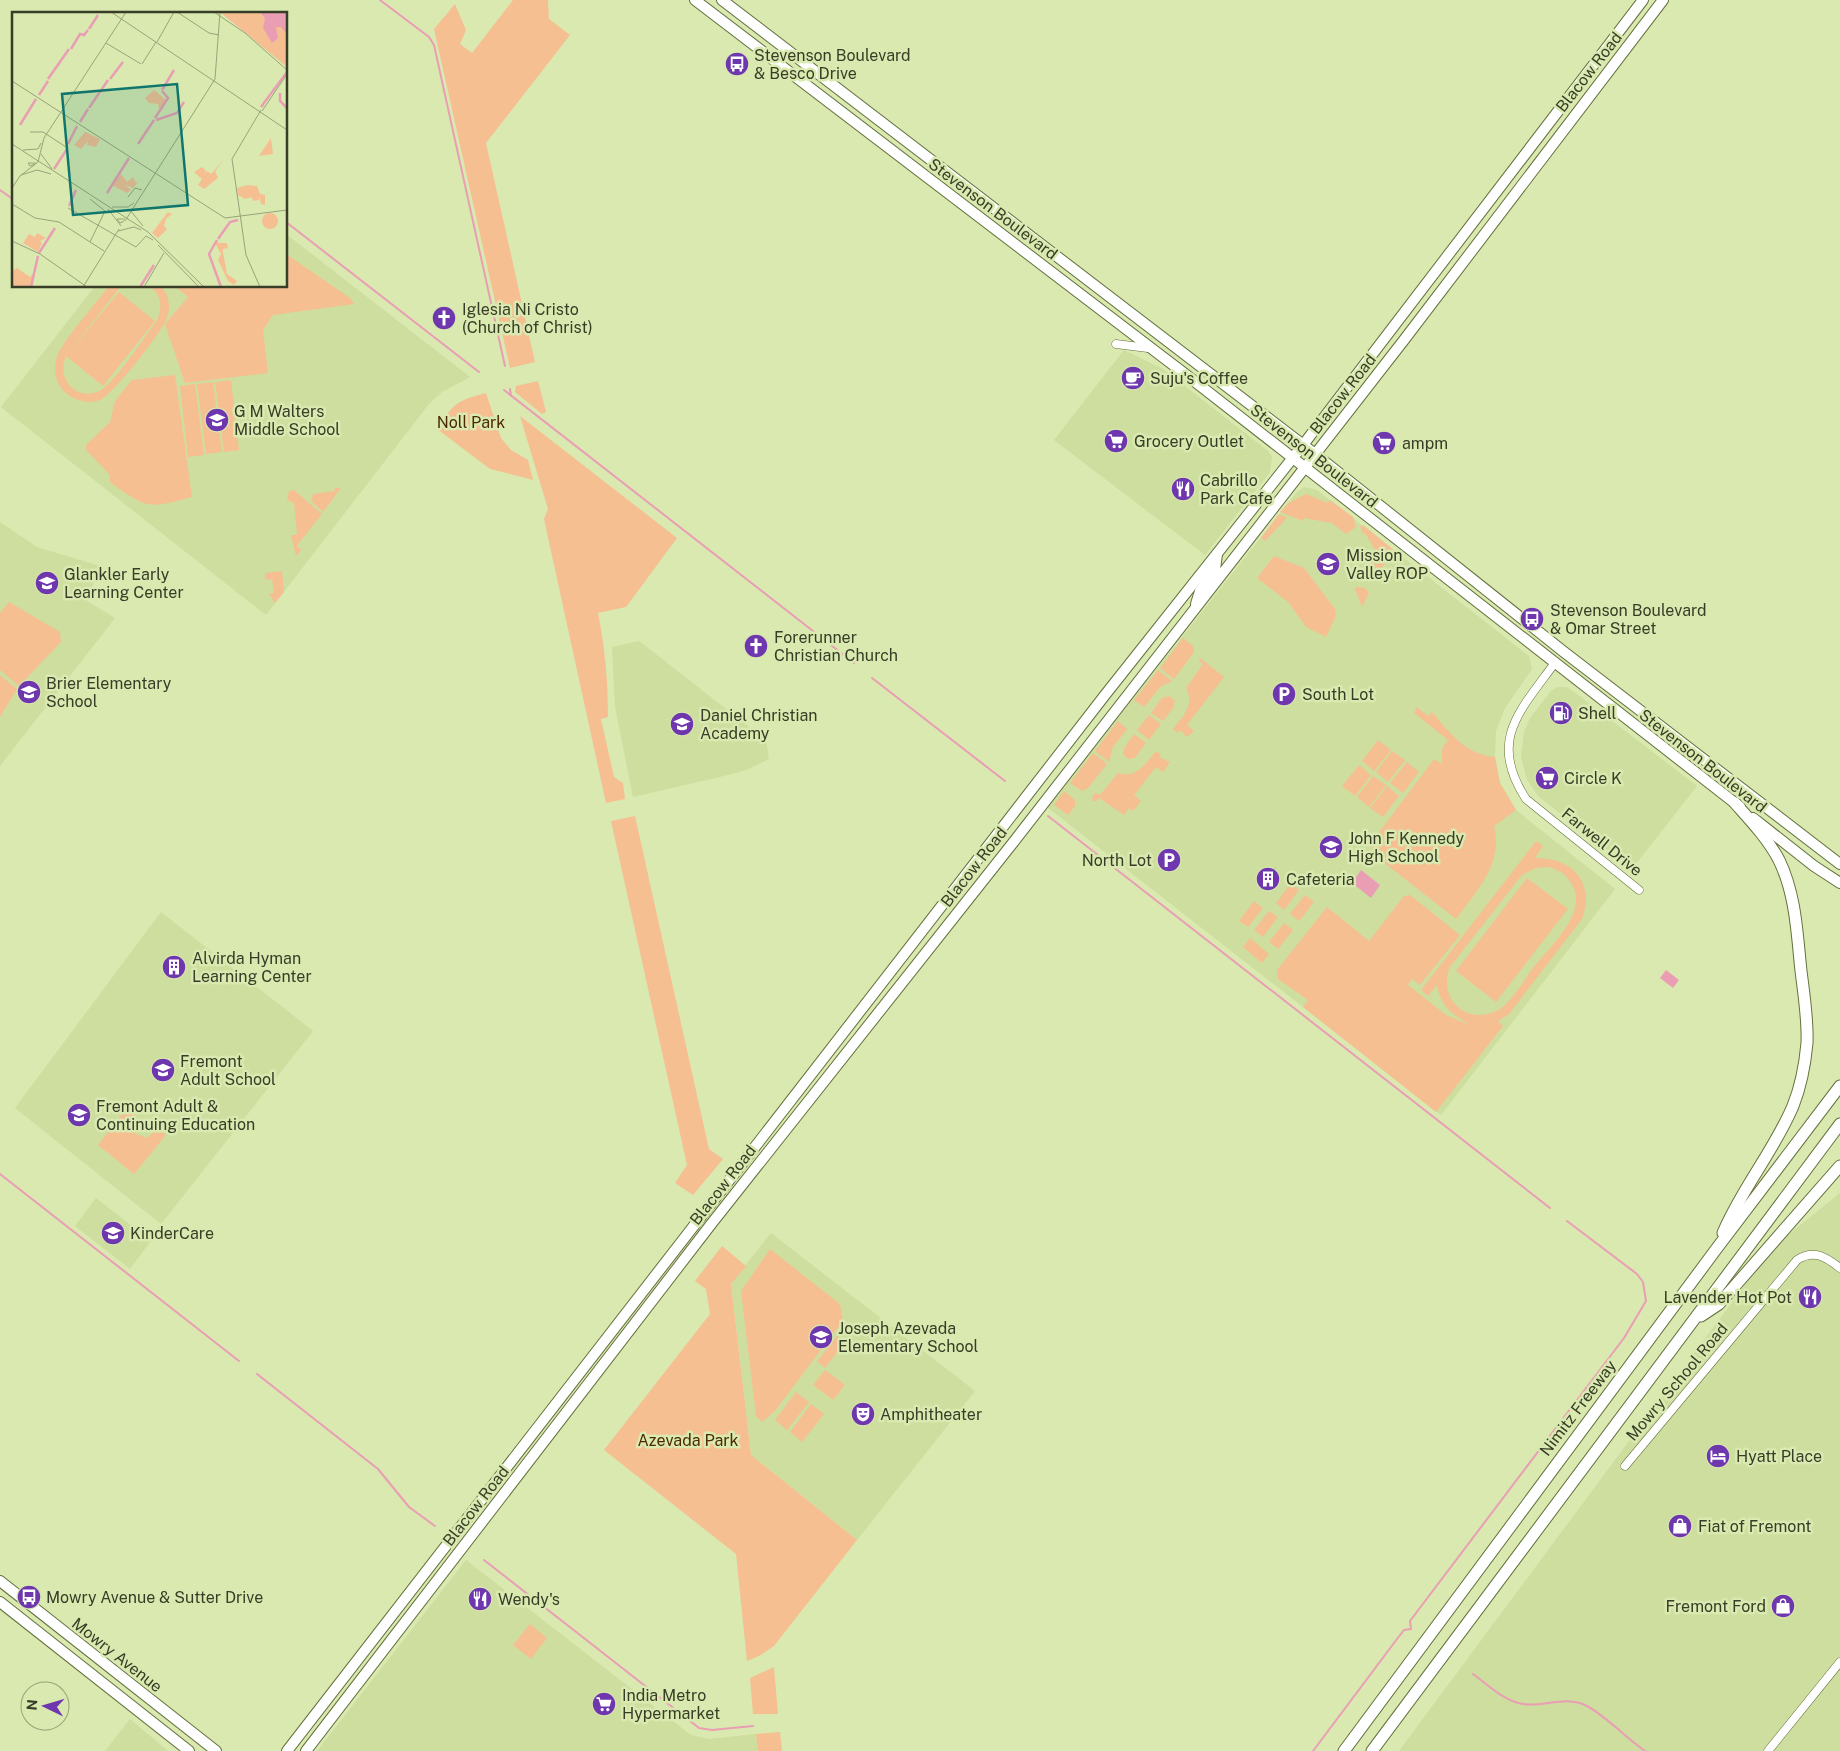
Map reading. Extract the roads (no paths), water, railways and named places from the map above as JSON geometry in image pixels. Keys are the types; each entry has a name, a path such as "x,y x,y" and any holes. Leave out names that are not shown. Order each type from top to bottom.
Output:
{"highway":[{"path":"1717,1248 1732,1213 1769,1153 1793,1106 1800,1084 1807,1042 1796,922 1789,885 1779,860 1764,836 1735,804"},
{"name":"Nimitz Freeway","path":"1344,1751 1717,1248 1840,1086"},
{"path":"1372,1751 1840,1124"},
{"path":"1693,1321 1719,1304 1840,1166"}],"main road":[{"name":"Stevenson Boulevard","path":"696,0 1489,610 1554,664 1808,862 1840,883"},
{"name":"Stevenson Boulevard","path":"722,0 1315,454 1564,652 1840,864"},
{"name":"Blacow Road","path":"287,1751 1087,718 1303,445 1643,0"},
{"name":"Blacow Road","path":"306,1751 712,1223 1305,468 1663,0"},
{"path":"1195,609 1200,591 1215,570 1217,553"},
{"name":"Mowry Avenue","path":"0,1581 216,1751"},
{"name":"Mowry Avenue","path":"0,1602 189,1751"}],"street":[{"path":"1116,344 1148,348"},
{"name":"Farwell Drive","path":"1554,664 1520,710 1510,735 1508,760 1514,780 1526,799 1639,890"},
{"name":"Mowry School Road","path":"1625,1466 1797,1260 1808,1254 1819,1254 1840,1268"},
{"path":"1768,1751 1840,1662"}],"waterway":[{"path":"380,0 429,37 434,45 505,366"},
{"path":"0,190 12,199"},
{"path":"288,224 479,372"},
{"path":"510,389 511,396"},
{"path":"504,390 854,663"},
{"path":"872,678 1005,781"},
{"path":"1048,816 1550,1208"},
{"path":"0,1174 239,1361"},
{"path":"1313,1751 1404,1630 1411,1629 1410,1621 1624,1338 1646,1301 1643,1282 1637,1274 1567,1221"},
{"path":"257,1374 378,1469 409,1507 435,1526"},
{"path":"484,1560 699,1728 712,1730 753,1726"},
{"path":"1473,1674 1516,1703 1531,1704 1571,1701 1587,1706 1645,1751"}],"place":[{"name":"Stevenson Boulevard & Besco Drive","path":"737,64"},
{"name":"Iglesia Ni Cristo (Church of Christ)","path":"444,318"},
{"name":"Suju's Coffee","path":"1133,378"},
{"name":"G M Walters Middle School","path":"217,420"},
{"name":"Grocery Outlet","path":"1116,441"},
{"name":"ampm","path":"1384,443"},
{"name":"Cabrillo Park Cafe","path":"1183,489"},
{"name":"Mission Valley ROP","path":"1328,564"},
{"name":"Glankler Early Learning Center","path":"47,583"},
{"name":"Stevenson Boulevard & Omar Street","path":"1532,619"},
{"name":"Forerunner Christian Church","path":"756,646"},
{"name":"Brier Elementary School","path":"29,692"},
{"name":"South Lot","path":"1284,694"},
{"name":"Shell","path":"1561,713"},
{"name":"Daniel Christian Academy","path":"682,724"},
{"name":"Circle K","path":"1547,778"},
{"name":"John F Kennedy High School","path":"1331,847"},
{"name":"North Lot","path":"1169,860"},
{"name":"Cafeteria","path":"1268,879"},
{"name":"Alvirda Hyman Learning Center","path":"174,967"},
{"name":"Fremont Adult School","path":"163,1070"},
{"name":"Fremont Adult & Continuing Education","path":"79,1115"},
{"name":"KinderCare","path":"113,1233"},
{"name":"Lavender Hot Pot","path":"1810,1297"},
{"name":"Joseph Azevada Elementary School","path":"821,1337"},
{"name":"Amphitheater","path":"863,1414"},
{"name":"Hyatt Place","path":"1718,1456"},
{"name":"Fiat of Fremont","path":"1680,1526"},
{"name":"Mowry Avenue & Sutter Drive","path":"29,1597"},
{"name":"Wendy's","path":"480,1599"},
{"name":"Fremont Ford","path":"1783,1606"},
{"name":"India Metro Hypermarket","path":"604,1704"}],"park label":[{"name":"Noll Park","path":"471,422"},
{"name":"Azevada Park","path":"688,1440"}]}
